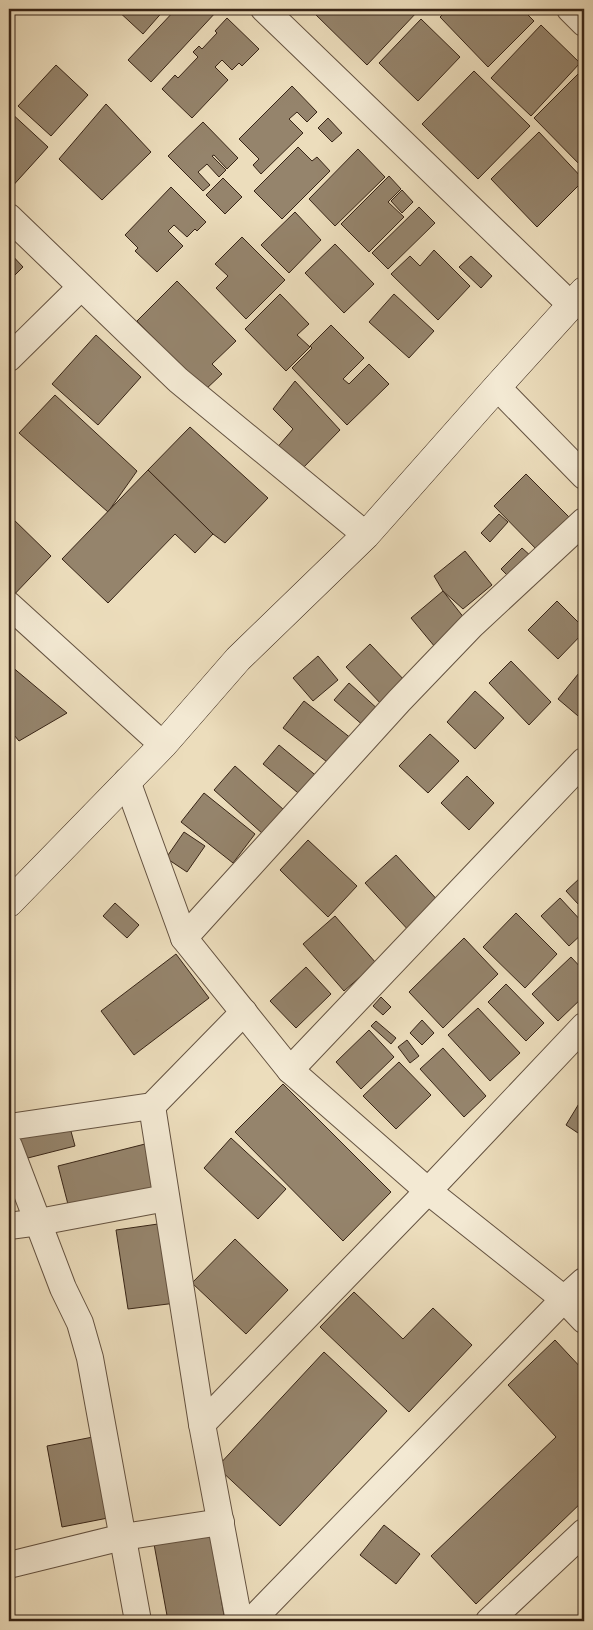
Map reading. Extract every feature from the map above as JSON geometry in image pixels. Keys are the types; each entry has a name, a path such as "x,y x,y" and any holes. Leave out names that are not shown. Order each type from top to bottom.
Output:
{"street":[{"path":"9,903 163,745 238,659 366,535 496,387 578,298 264,9"},
{"path":"570,9 584,23"},
{"path":"9,217 178,380 366,535"},
{"path":"9,358 81,287"},
{"path":"496,387 584,476"},
{"path":"184,938 398,701 471,626 584,521"},
{"path":"9,605 163,745"},
{"path":"290,1070 584,761"},
{"path":"128,781 184,938 290,1070 428,1192 564,1298 584,1320"},
{"path":"9,1127 152,1106 244,1012"},
{"path":"202,1424 428,1192 584,1026"},
{"path":"152,1106 202,1424 239,1621"},
{"path":"9,1146 64,1288 80,1323 90,1358 138,1621"},
{"path":"9,1226 166,1198"},
{"path":"251,1621 564,1298 584,1281"},
{"path":"9,1565 123,1537 221,1522"},
{"path":"489,1621 584,1532"}],"building":[{"path":"116,9 165,9 143,34"},
{"path":"176,9 214,9 217,11 151,82 128,60"},
{"path":"318,9 416,9 418,11 367,65 314,13"},
{"path":"448,9 522,9 534,21 488,67 440,17"},
{"path":"227,18 259,49 242,66 239,63 232,70 222,60 215,67 228,80 192,118 162,89 175,75 178,78 198,57 193,52 199,46 202,49 217,33 215,31"},
{"path":"421,19 460,57 418,101 379,63"},
{"path":"541,25 580,63 531,116 491,78"},
{"path":"56,65 88,95 51,136 18,106"},
{"path":"584,68 584,169 534,118"},
{"path":"474,71 530,126 478,179 422,124"},
{"path":"292,86 317,112 307,122 297,112 289,119 303,133 261,174 253,165 259,159 239,139"},
{"path":"106,104 151,152 102,200 59,159"},
{"path":"9,111 48,147 9,190"},
{"path":"328,118 342,133 332,142 318,128"},
{"path":"203,122 238,158 227,169 214,155 212,156 226,170 219,177 207,164 198,172 210,185 203,191 168,156"},
{"path":"539,132 584,180 537,227 491,179"},
{"path":"298,147 312,161 317,157 330,171 282,219 254,191"},
{"path":"358,149 385,177 335,226 309,199"},
{"path":"389,176 401,189 388,202 404,217 369,252 341,224"},
{"path":"223,178 242,197 225,214 206,195"},
{"path":"171,187 206,222 187,237 174,225 168,231 183,246 157,272 135,251 138,248 125,235"},
{"path":"402,190 413,202 402,213 391,201"},
{"path":"419,207 435,223 388,269 372,253"},
{"path":"295,212 321,240 289,273 261,245"},
{"path":"242,237 285,280 246,319 216,288 228,276 215,264"},
{"path":"335,244 374,284 344,313 305,273"},
{"path":"434,250 470,286 438,320 391,274 410,256 420,266"},
{"path":"9,252 23,267 9,281"},
{"path":"471,256 492,276 481,288 459,267"},
{"path":"177,281 236,341 212,364 222,374 205,390 137,321"},
{"path":"280,294 309,324 297,335 310,347 286,371 245,329"},
{"path":"394,294 434,331 409,358 369,322"},
{"path":"331,325 364,358 343,379 349,384 369,364 389,384 347,425 292,368"},
{"path":"96,335 141,377 98,425 52,384"},
{"path":"295,381 340,430 301,470 275,450 293,429 273,409"},
{"path":"55,395 137,471 108,512 19,433"},
{"path":"190,427 268,498 225,543 213,534 148,470"},
{"path":"148,470 213,534 195,553 175,534 108,603 62,559"},
{"path":"526,474 573,521 541,554 494,506"},
{"path":"499,514 508,522 490,542 481,533"},
{"path":"11,517 51,556 9,600 9,519"},
{"path":"522,548 532,557 511,579 501,569"},
{"path":"465,551 492,585 463,609 443,591 434,576"},
{"path":"443,591 468,623 440,653 411,618"},
{"path":"557,601 584,628 584,632 558,659 528,630"},
{"path":"370,644 407,683 383,706 346,667"},
{"path":"318,656 338,680 313,701 293,678"},
{"path":"511,661 551,702 529,725 489,683"},
{"path":"11,666 67,713 19,741 9,729 9,670"},
{"path":"579,673 584,678 584,721 558,699"},
{"path":"349,683 380,711 365,727 334,700"},
{"path":"475,691 504,718 475,749 447,722"},
{"path":"304,701 352,739 331,765 283,728"},
{"path":"430,734 459,761 428,793 399,766"},
{"path":"279,745 319,778 303,797 263,764"},
{"path":"235,766 284,810 263,834 214,790"},
{"path":"467,776 494,803 469,830 441,803"},
{"path":"204,793 255,834 233,863 181,822"},
{"path":"184,832 205,846 187,872 166,858"},
{"path":"308,840 357,886 328,917 280,870"},
{"path":"396,855 442,905 411,933 365,883"},
{"path":"580,878 584,882 584,898 578,904 566,891"},
{"path":"560,898 584,924 584,932 569,946 541,916"},
{"path":"115,903 139,925 127,938 103,916"},
{"path":"516,913 557,954 525,988 483,947"},
{"path":"335,916 376,963 344,991 303,944"},
{"path":"464,938 498,974 443,1028 409,992"},
{"path":"176,954 209,998 134,1055 101,1011"},
{"path":"571,957 584,971 584,996 558,1021 532,994"},
{"path":"306,967 331,994 296,1028 270,1001"},
{"path":"506,984 544,1023 526,1041 488,1002"},
{"path":"381,997 391,1007 383,1015 373,1006"},
{"path":"478,1008 520,1053 490,1081 448,1035"},
{"path":"422,1020 434,1033 422,1045 410,1033"},
{"path":"376,1021 396,1038 391,1044 371,1026"},
{"path":"369,1030 394,1057 361,1089 336,1062"},
{"path":"407,1040 419,1056 410,1063 398,1047"},
{"path":"443,1048 486,1096 464,1117 420,1069"},
{"path":"399,1062 431,1095 396,1129 363,1096"},
{"path":"283,1084 391,1192 343,1241 235,1132"},
{"path":"584,1098 584,1137 566,1125"},
{"path":"69,1124 75,1146 20,1160 15,1137"},
{"path":"231,1138 286,1189 258,1219 204,1168"},
{"path":"149,1143 161,1190 70,1212 58,1166"},
{"path":"165,1223 176,1303 128,1309 116,1230"},
{"path":"235,1239 288,1290 246,1334 192,1283"},
{"path":"354,1292 403,1339 433,1308 472,1345 409,1412 320,1327"},
{"path":"555,1340 584,1371 584,1500 476,1604 431,1556 556,1437 508,1385"},
{"path":"324,1352 387,1411 280,1526 217,1467"},
{"path":"98,1436 113,1517 62,1527 47,1446"},
{"path":"384,1525 420,1554 396,1584 360,1555"},
{"path":"210,1534 225,1621 168,1621 154,1544"}]}
